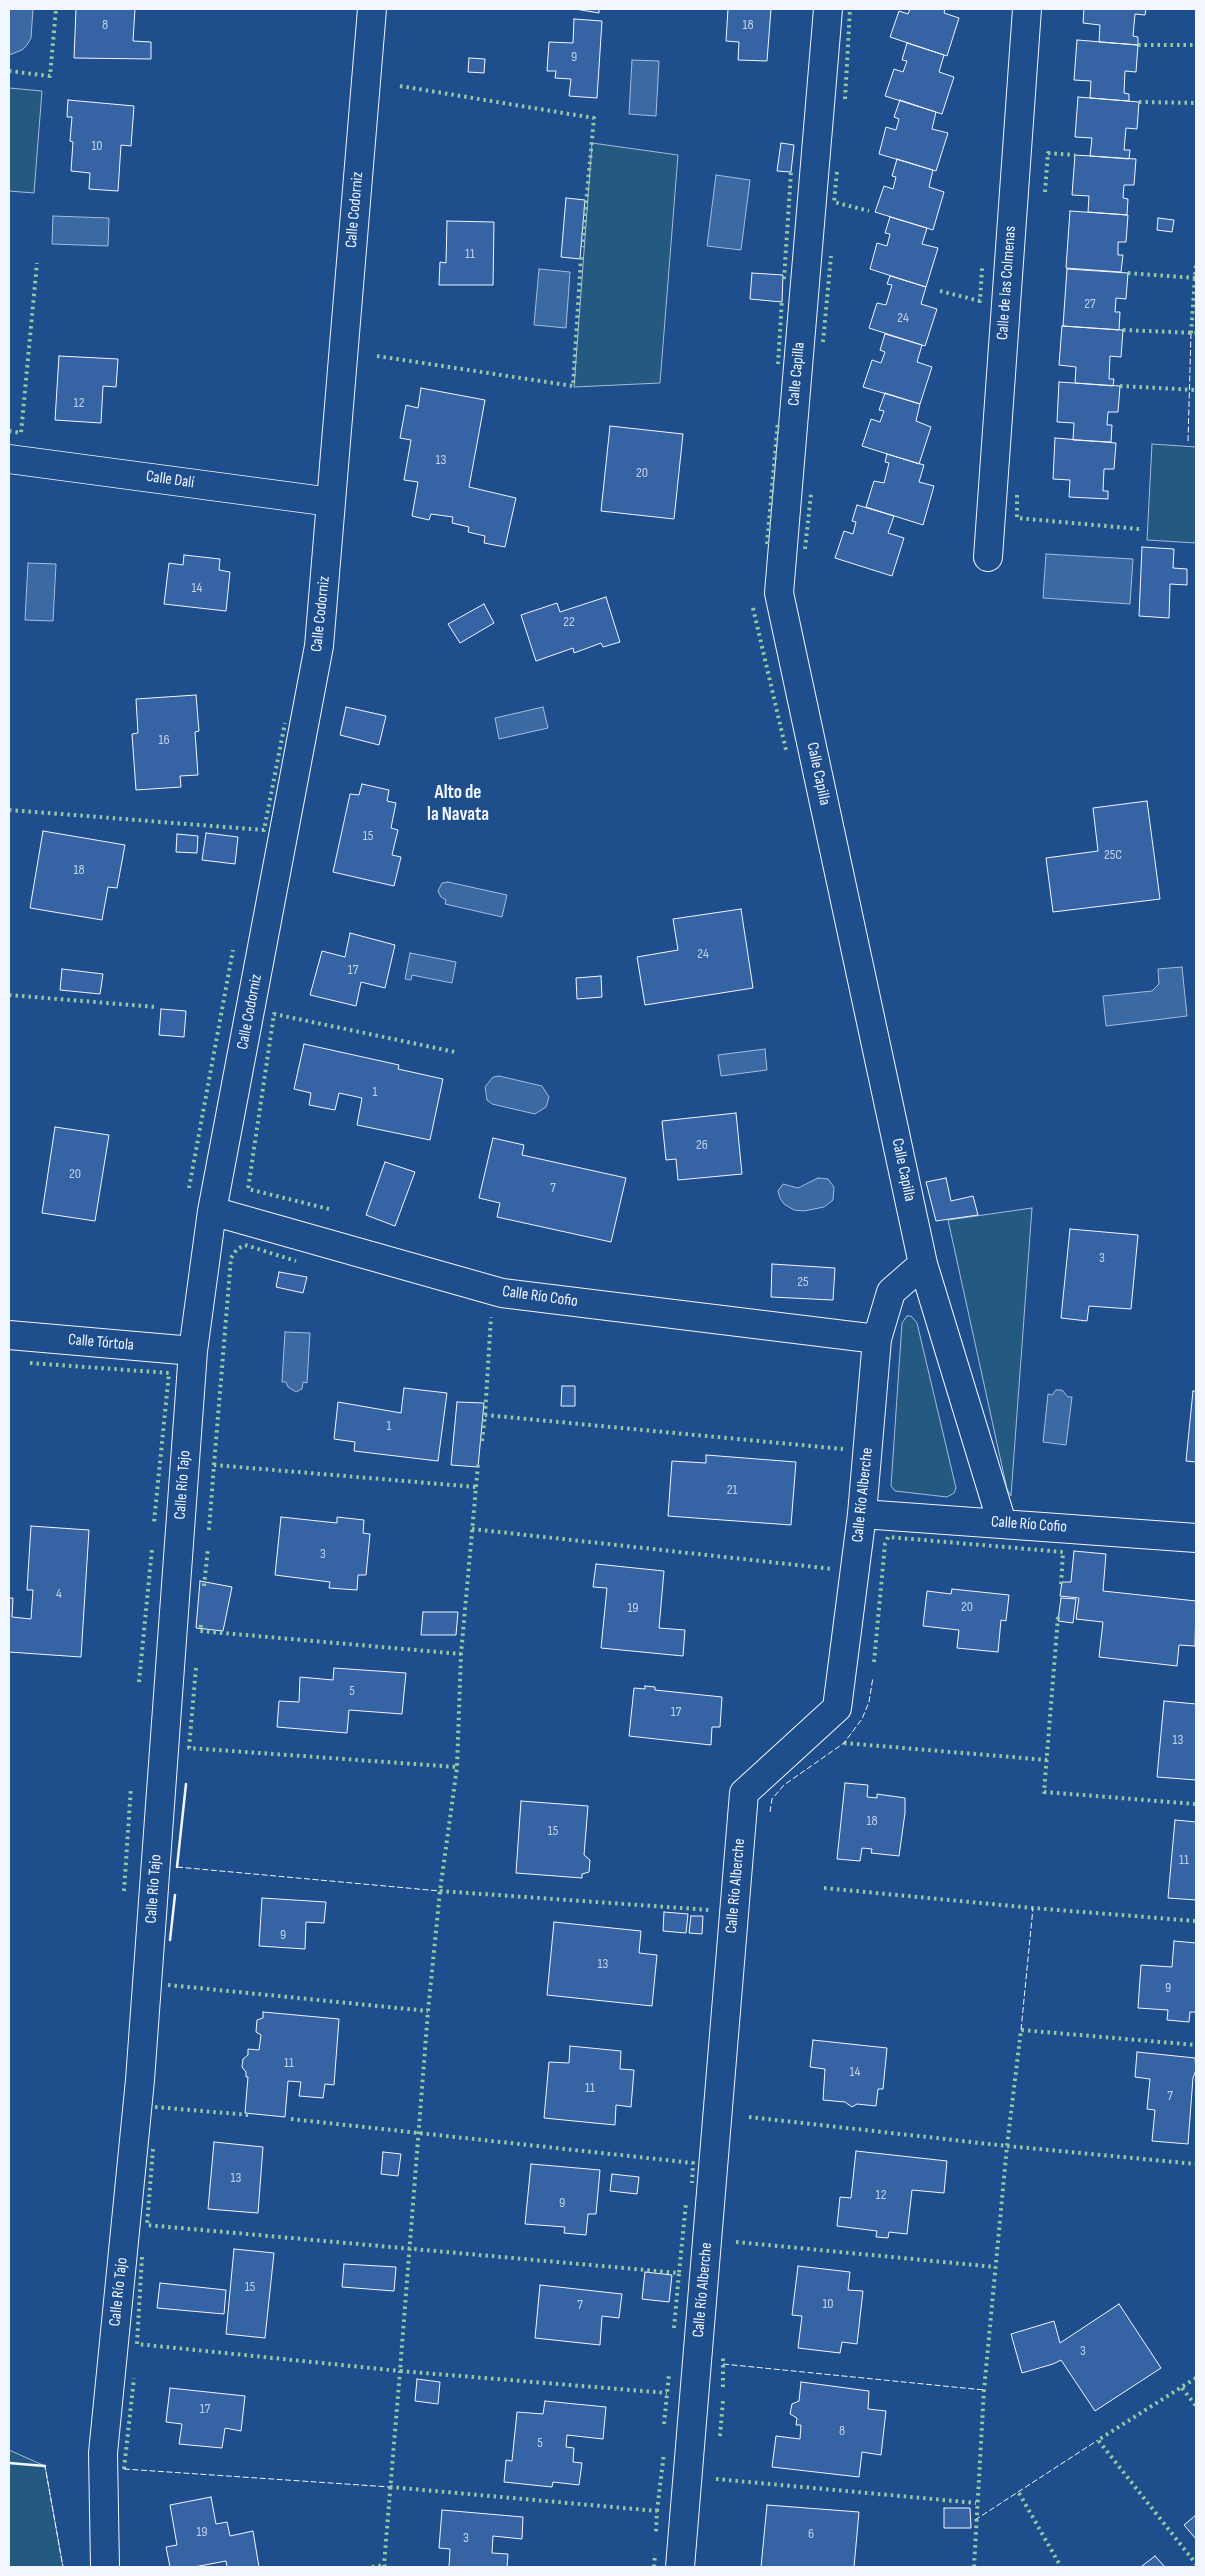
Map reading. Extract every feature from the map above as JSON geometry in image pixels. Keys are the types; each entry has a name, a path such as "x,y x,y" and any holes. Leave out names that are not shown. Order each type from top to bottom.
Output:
{"street":[{"name":"Calle Codorniz","path":"212,1211 320,646 372,9"},
{"name":"Calle Capilla","path":"828,9 780,593 923,1264 1002,1523"},
{"name":"Calle de las Colmenas","path":"988,557 1027,9"},
{"name":"Calle Dalí","path":"9,458 331,502"},
{"name":"Calle Río Cofio","path":"212,1211 502,1293 876,1339"},
{"name":"Calle Río Tajo","path":"105,2567 103,2453 140,2080 193,1351 212,1211"},
{"name":"Calle Río Alberche","path":"680,2567 744,1793 838,1708 862,1514 876,1339 891,1292 923,1264"},
{"name":"Calle Tórtola","path":"9,1335 193,1351"},
{"name":"Calle Río Cofio","path":"862,1514 1196,1538"}],"shaded area":[{"path":"9,9 33,9 31,38 22,50 9,55"},
{"path":"632,60 659,61 656,116 629,114"},
{"path":"9,88 42,91 34,193 9,191"},
{"path":"592,143 678,155 660,383 574,387"},
{"path":"716,175 750,180 741,250 707,246"},
{"path":"53,216 109,218 108,246 52,244"},
{"path":"539,269 570,272 566,328 534,325"},
{"path":"1152,444 1196,447 1196,543 1147,540"},
{"path":"1046,554 1133,559 1130,604 1043,598"},
{"path":"28,563 56,564 53,621 25,620"},
{"path":"543,707 548,728 499,739 495,718"},
{"path":"448,882 507,895 502,917 445,904 446,900 441,897 438,891 442,883"},
{"path":"410,953 456,962 452,983 412,975 411,980 405,979"},
{"path":"1182,967 1187,1016 1106,1026 1103,996 1152,991 1159,984 1158,969"},
{"path":"765,1049 767,1070 721,1076 718,1055"},
{"path":"499,1076 542,1086 549,1097 546,1107 535,1114 492,1104 487,1100 485,1087 493,1077"},
{"path":"818,1178 828,1179 834,1187 833,1200 824,1207 804,1211 794,1210 784,1204 780,1198 778,1191 783,1184 798,1188"},
{"path":"1032,1208 1011,1496 1007,1489 948,1220"},
{"path":"907,1316 911,1316 917,1323 956,1488 954,1493 947,1497 895,1491 891,1486 902,1323"},
{"path":"285,1332 310,1333 307,1383 303,1382 302,1389 296,1392 288,1387 286,1382 282,1382"},
{"path":"1056,1390 1062,1390 1068,1397 1072,1397 1066,1445 1043,1442 1048,1394 1052,1395"},
{"path":"9,2450 45,2466 63,2567 9,2567"}],"building":[{"path":"76,9 135,9 133,41 151,42 151,59 74,58"},
{"path":"575,9 599,9 599,13"},
{"path":"728,9 771,9 767,61 738,60 739,42 726,41"},
{"path":"910,9 945,9 944,13 959,18 947,56 890,37 899,11 908,14"},
{"path":"1084,9 1146,9 1145,15 1135,14 1133,36 1138,37 1138,45 1099,42 1100,25 1083,23"},
{"path":"574,19 602,21 597,98 569,96 571,79 555,78 556,71 547,71 549,42 573,43"},
{"path":"1077,40 1138,45 1136,72 1125,71 1124,93 1129,94 1129,101 1090,98 1091,81 1074,80"},
{"path":"907,43 944,55 939,72 954,77 942,114 885,96 894,69 903,72 907,61 902,60"},
{"path":"469,58 485,59 484,73 468,72"},
{"path":"1078,97 1139,102 1137,129 1126,128 1124,150 1130,150 1129,159 1090,156 1092,138 1075,137"},
{"path":"68,100 134,106 131,146 121,145 118,191 89,189 90,173 71,171 73,142 70,141 72,117 67,117"},
{"path":"900,100 936,112 932,129 948,133 936,171 879,154 886,127 896,130 899,119 894,117"},
{"path":"781,143 794,145 791,172 777,171"},
{"path":"1075,155 1136,159 1134,185 1124,185 1123,198 1128,199 1127,215 1088,212 1089,196 1072,195"},
{"path":"897,159 933,170 929,187 944,192 933,230 875,212 884,186 893,189 896,177 892,176"},
{"path":"566,198 585,200 580,259 561,257"},
{"path":"1070,211 1128,215 1126,242 1118,242 1118,255 1123,255 1121,272 1066,268"},
{"path":"890,217 927,228 922,244 938,248 926,287 870,269 877,243 887,246 890,234 885,233"},
{"path":"1158,218 1174,220 1172,232 1157,230"},
{"path":"447,221 494,222 493,285 439,285 440,262 446,263"},
{"path":"1067,269 1128,273 1126,299 1116,298 1115,312 1120,312 1119,330 1063,326"},
{"path":"752,273 783,275 782,302 750,299"},
{"path":"890,276 926,287 921,304 937,309 925,346 869,328 877,303 886,305 892,285 887,284"},
{"path":"1062,326 1123,330 1121,357 1110,356 1109,379 1114,379 1113,386 1075,383 1076,367 1059,365"},
{"path":"885,334 922,345 917,362 932,367 920,404 863,387 872,360 881,363 885,352 880,350"},
{"path":"59,356 118,359 116,387 103,386 101,423 55,420"},
{"path":"1059,382 1120,386 1118,412 1108,412 1107,425 1112,425 1111,442 1073,440 1074,423 1057,422"},
{"path":"421,388 485,400 469,487 516,498 505,547 484,543 485,536 468,532 469,527 452,523 453,517 431,514 429,520 412,516 418,482 404,480 411,440 400,438 406,405 418,408"},
{"path":"885,393 920,404 916,421 931,427 919,464 862,446 871,419 880,422 884,411 879,410"},
{"path":"610,426 683,434 674,519 601,511"},
{"path":"1055,438 1116,443 1114,469 1104,469 1103,491 1108,491 1108,499 1069,497 1070,480 1053,479"},
{"path":"887,454 924,465 919,482 934,486 923,525 866,507 874,481 884,483 889,463 885,462"},
{"path":"857,505 894,516 888,533 904,538 892,576 835,558 844,531 853,534 856,522 852,521"},
{"path":"1142,547 1174,549 1173,568 1187,569 1187,585 1170,584 1169,618 1139,616"},
{"path":"184,555 220,559 219,570 230,572 226,611 164,604 169,563 183,565"},
{"path":"606,597 620,642 603,647 601,643 574,653 573,648 536,661 521,615 557,603 560,612"},
{"path":"484,604 494,623 460,643 448,624"},
{"path":"196,695 199,731 195,732 198,775 180,776 181,787 136,790 132,734 138,733 136,699"},
{"path":"346,707 386,716 379,745 340,735"},
{"path":"362,784 389,790 387,801 396,803 391,828 398,830 392,855 401,857 394,886 333,872 350,794 359,795"},
{"path":"1147,801 1160,899 1053,912 1046,858 1098,851 1093,808"},
{"path":"43,831 125,845 117,888 108,887 102,920 30,908"},
{"path":"206,833 238,837 235,864 202,860"},
{"path":"177,834 198,836 197,853 176,852"},
{"path":"741,909 753,988 645,1005 637,957 678,950 673,919"},
{"path":"350,933 395,945 385,988 361,982 356,1006 310,995 322,951 345,957"},
{"path":"62,969 103,974 100,994 60,990"},
{"path":"601,976 602,997 577,999 576,978"},
{"path":"161,1009 186,1011 184,1037 159,1035"},
{"path":"304,1044 399,1065 398,1069 443,1079 430,1140 357,1125 362,1098 339,1093 335,1110 309,1105 311,1093 294,1089"},
{"path":"736,1113 742,1174 678,1180 676,1159 666,1160 662,1121"},
{"path":"55,1127 109,1135 95,1221 42,1213"},
{"path":"493,1138 524,1145 522,1155 626,1178 611,1242 497,1217 500,1203 479,1198"},
{"path":"385,1162 415,1172 395,1226 366,1215"},
{"path":"946,1178 951,1201 973,1196 978,1215 936,1221 926,1182"},
{"path":"1070,1229 1138,1235 1131,1309 1089,1306 1087,1321 1061,1318"},
{"path":"772,1264 835,1268 833,1300 771,1297"},
{"path":"279,1272 307,1277 303,1293 276,1287"},
{"path":"562,1386 575,1386 575,1406 561,1406"},
{"path":"404,1388 447,1393 438,1461 354,1451 355,1442 334,1439 338,1402 401,1413"},
{"path":"1193,1391 1196,1391 1196,1462 1186,1461"},
{"path":"457,1402 484,1403 478,1467 451,1465"},
{"path":"706,1455 796,1462 791,1525 668,1516 672,1461 706,1463"},
{"path":"281,1517 337,1523 337,1517 364,1520 363,1533 370,1534 366,1575 358,1575 357,1590 329,1588 330,1582 275,1575"},
{"path":"31,1526 89,1530 81,1657 9,1652 9,1598 13,1598 12,1617 31,1619 33,1590 27,1590"},
{"path":"1074,1551 1106,1554 1103,1591 1196,1601 1195,1646 1179,1645 1177,1666 1099,1657 1103,1622 1076,1619 1079,1598 1060,1596 1062,1582 1071,1582"},
{"path":"596,1564 664,1571 659,1628 685,1630 683,1656 601,1648 607,1588 593,1587"},
{"path":"200,1581 232,1587 223,1631 196,1628"},
{"path":"952,1589 1009,1595 1006,1621 1001,1620 998,1652 957,1648 959,1630 923,1626 927,1591 951,1594"},
{"path":"1061,1598 1076,1599 1073,1623 1058,1621"},
{"path":"423,1612 458,1612 456,1635 421,1635"},
{"path":"334,1668 406,1673 402,1714 349,1710 347,1733 277,1727 279,1701 299,1702 300,1677 333,1680"},
{"path":"645,1686 655,1687 655,1690 722,1697 720,1727 712,1727 711,1745 629,1736 634,1688 645,1689"},
{"path":"1164,1701 1196,1704 1196,1780 1157,1777"},
{"path":"845,1783 868,1785 867,1797 877,1798 877,1794 905,1798 905,1813 899,1856 871,1853 872,1849 862,1848 860,1861 837,1859"},
{"path":"521,1801 588,1806 584,1855 590,1860 589,1872 582,1874 582,1878 516,1873"},
{"path":"1175,1820 1196,1822 1196,1900 1168,1898"},
{"path":"262,1898 326,1902 324,1923 306,1922 305,1949 259,1946"},
{"path":"664,1912 688,1914 686,1933 663,1931"},
{"path":"691,1916 703,1916 702,1934 689,1933"},
{"path":"554,1922 641,1931 639,1953 657,1955 652,2006 547,1995"},
{"path":"1174,1941 1196,1943 1196,2012 1190,2012 1189,2022 1167,2020 1168,2010 1138,2008 1141,1965 1172,1967"},
{"path":"263,2012 339,2019 334,2085 325,2084 323,2098 299,2096 301,2082 288,2081 285,2117 245,2113 248,2077 246,2077 246,2072 242,2067 243,2059 248,2055 248,2049 259,2050 261,2035 256,2032 257,2020 263,2018"},
{"path":"813,2040 887,2048 883,2089 878,2089 876,2106 857,2104 852,2107 845,2102 823,2100 825,2069 810,2067"},
{"path":"570,2046 621,2051 620,2069 634,2070 631,2107 616,2105 615,2125 544,2118 549,2062 569,2063"},
{"path":"1137,2052 1195,2058 1196,2070 1193,2078 1188,2144 1152,2141 1155,2110 1147,2109 1150,2079 1135,2077"},
{"path":"214,2142 263,2147 258,2213 208,2209"},
{"path":"856,2151 947,2161 944,2193 912,2190 907,2234 889,2232 888,2238 876,2237 877,2231 837,2226 840,2197 851,2198"},
{"path":"383,2152 401,2154 398,2176 381,2174"},
{"path":"531,2164 600,2170 596,2214 588,2214 586,2235 564,2233 565,2227 525,2224"},
{"path":"612,2174 639,2177 637,2194 610,2191"},
{"path":"234,2249 274,2253 265,2338 226,2334"},
{"path":"344,2264 396,2267 394,2291 342,2287"},
{"path":"798,2266 850,2272 848,2290 863,2291 857,2344 842,2342 840,2353 798,2348 802,2316 792,2315"},
{"path":"645,2272 672,2275 669,2302 642,2299"},
{"path":"160,2283 226,2290 224,2314 157,2308"},
{"path":"540,2285 622,2294 619,2318 602,2316 600,2345 535,2338"},
{"path":"1119,2304 1161,2368 1095,2411 1061,2360 1022,2373 1011,2334 1054,2321 1060,2343"},
{"path":"417,2379 440,2382 438,2404 415,2401"},
{"path":"801,2382 869,2391 868,2409 886,2411 881,2455 862,2452 859,2477 772,2467 776,2436 800,2439 801,2425 796,2425 797,2418 790,2414 792,2404 799,2401"},
{"path":"170,2388 245,2396 241,2431 225,2428 222,2448 179,2444 182,2424 166,2422"},
{"path":"545,2401 606,2407 603,2439 567,2435 566,2447 574,2448 573,2462 582,2463 579,2485 553,2482 552,2487 504,2482 506,2460 512,2461 517,2412 543,2414"},
{"path":"211,2497 216,2524 227,2522 230,2536 253,2531 259,2567 227,2567 226,2561 194,2567 170,2567 166,2547 177,2545 170,2505"},
{"path":"767,2505 859,2512 854,2567 761,2567"},
{"path":"944,2508 970,2508 971,2528 944,2528"},
{"path":"442,2510 523,2517 522,2539 493,2536 492,2553 508,2554 507,2567 449,2567 450,2549 439,2548"},
{"path":"1196,2515 1196,2539 1184,2525"},
{"path":"1155,2556 1165,2567 1142,2566"}],"hedge":[{"path":"9,71 50,76 56,9"},
{"path":"845,99 850,9"},
{"path":"1138,45 1196,45"},
{"path":"400,86 594,118 582,247"},
{"path":"1139,102 1196,103"},
{"path":"1045,192 1048,153 1075,155"},
{"path":"784,279 791,172"},
{"path":"837,172 834,202 869,211"},
{"path":"823,342 831,256"},
{"path":"377,356 573,386 581,257"},
{"path":"9,431 21,433 37,263"},
{"path":"1191,333 1196,264"},
{"path":"940,291 980,301 982,268"},
{"path":"1128,273 1195,278"},
{"path":"778,364 782,299"},
{"path":"1123,330 1196,333"},
{"path":"1120,386 1196,390"},
{"path":"767,544 778,421"},
{"path":"805,549 811,494"},
{"path":"1017,495 1017,518 1139,529"},
{"path":"753,608 786,750"},
{"path":"9,810 264,830 285,723"},
{"path":"189,1188 233,950"},
{"path":"9,995 156,1007"},
{"path":"329,1209 248,1189 274,1014 455,1052"},
{"path":"214,1465 231,1258 237,1249 245,1245 296,1261"},
{"path":"485,1415 491,1317"},
{"path":"30,1363 169,1373 154,1522"},
{"path":"482,1441 485,1415 843,1449"},
{"path":"209,1530 214,1465 476,1487"},
{"path":"478,1465 461,1654 457,1767 440,1891 428,2011 400,2371 667,2393"},
{"path":"472,1529 833,1569"},
{"path":"874,1662 885,1544 888,1537 1063,1552 1061,1585"},
{"path":"204,1586 208,1548"},
{"path":"139,1682 152,1549"},
{"path":"1058,1617 1044,1792 1196,1804"},
{"path":"201,1625 200,1631 461,1654"},
{"path":"196,1668 189,1748 457,1767"},
{"path":"844,1743 1047,1760"},
{"path":"124,1891 131,1787"},
{"path":"824,1888 1196,1921"},
{"path":"440,1891 710,1910"},
{"path":"168,1985 428,2011"},
{"path":"749,2117 1007,2146 1021,2030 1196,2045"},
{"path":"155,2107 249,2115"},
{"path":"291,2119 693,2163 692,2183"},
{"path":"974,2567 984,2390 1007,2146 1196,2164"},
{"path":"153,2149 147,2225 679,2273 686,2203"},
{"path":"736,2242 995,2267"},
{"path":"142,2257 137,2344 400,2371 385,2567"},
{"path":"674,2328 679,2273"},
{"path":"723,2357 723,2387"},
{"path":"664,2424 669,2374"},
{"path":"124,2469 134,2378"},
{"path":"1196,2378 1098,2440 1196,2564"},
{"path":"1182,2388 1196,2406"},
{"path":"720,2436 723,2400"},
{"path":"657,2511 664,2453"},
{"path":"716,2479 976,2503"},
{"path":"390,2487 657,2511 656,2532"},
{"path":"1019,2493 1061,2567"},
{"path":"654,2567 655,2554"},
{"path":"372,2567 384,2565"}],"fence":[{"path":"1188,441 1191,333"},
{"path":"770,1812 772,1799 784,1785 844,1743 862,1719 869,1702 873,1677"},
{"path":"177,1867 440,1891"},
{"path":"1021,2030 1033,1908"},
{"path":"723,2364 984,2390"},
{"path":"975,2520 1098,2440"},
{"path":"9,2463 45,2466 63,2567"},
{"path":"124,2469 390,2487"}],"wall":[{"path":"177,1867 186,1784"},
{"path":"170,1940 175,1895"},
{"path":"9,2463 45,2466"}],"district":[{"name":"Alto de la Navata","path":"458,804"}]}
